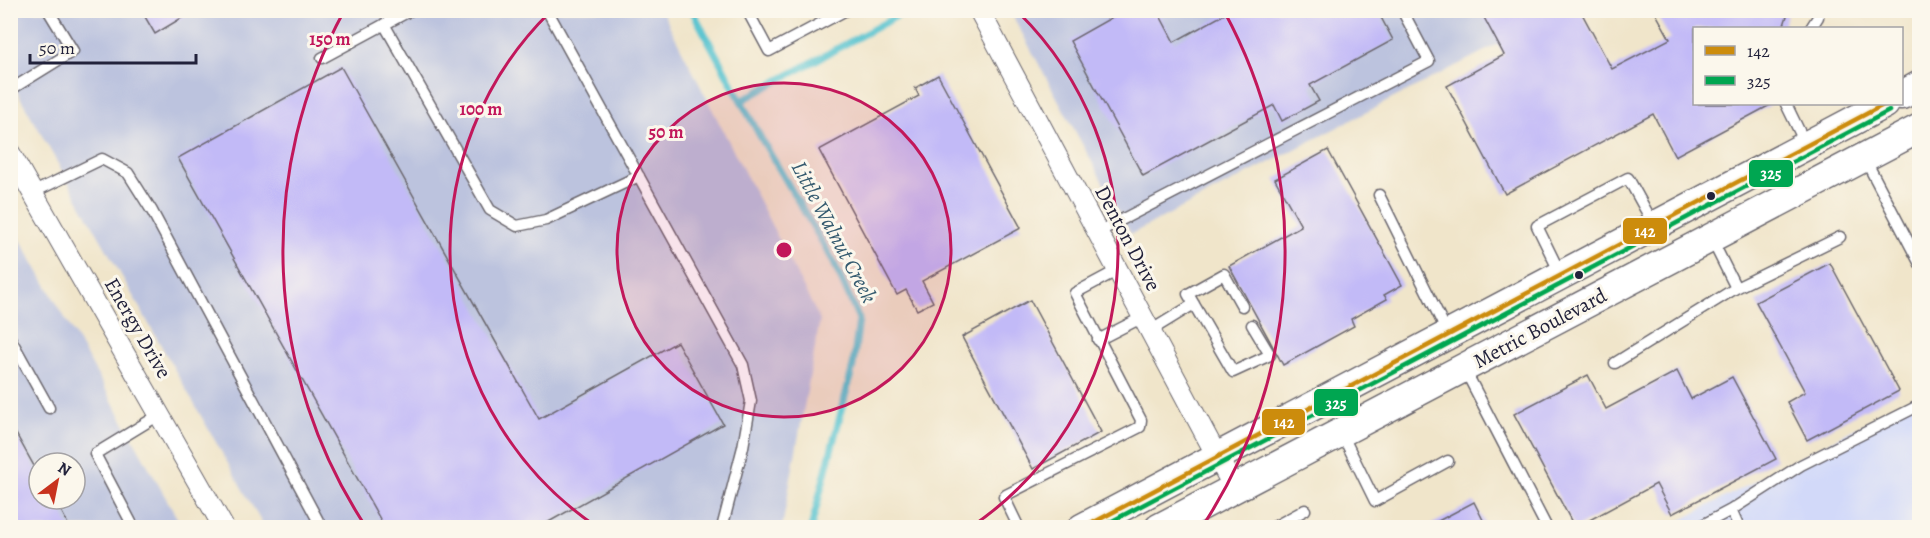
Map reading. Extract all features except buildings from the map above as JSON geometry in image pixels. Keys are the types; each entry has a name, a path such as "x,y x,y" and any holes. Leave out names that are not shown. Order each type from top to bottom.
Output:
{"main road":[{"path":"1903,94 1920,85"},
{"name":"Metric Boulevard","path":"1082,528 1883,105"},
{"name":"Metric Boulevard","path":"1164,527 1234,488 1920,128"}],"street":[{"name":"Denton Drive","path":"979,10 1234,488"},
{"name":"Energy Drive","path":"10,153 224,528"}],"lane":[{"path":"10,90 73,51 48,10"},
{"path":"322,58 411,10"},
{"path":"547,10 743,365 752,401 743,447 722,528"},
{"path":"747,10 769,51 846,10"},
{"path":"1098,232 1429,61 1402,10"},
{"path":"1812,27 1818,17"},
{"path":"384,24 490,210 517,226 546,220 639,176"},
{"path":"1786,105 1806,146"},
{"path":"1864,156 1920,264"},
{"path":"34,192 102,159 128,173 152,211 322,528"},
{"path":"1561,275 1537,226 1628,178 1654,225"},
{"path":"1379,195 1449,334"},
{"path":"1711,237 1736,288"},
{"path":"1615,363 1736,288 1840,237"},
{"path":"1019,528 1004,497 1006,495 1140,427 1141,420 1075,293 1118,270"},
{"path":"1242,306 1224,274 1188,294 1233,372 1270,354 1252,325"},
{"path":"1098,340 1147,324 1194,304"},
{"path":"10,338 49,408"},
{"path":"1464,368 1546,528"},
{"path":"1697,528 1731,510 1801,465 1920,405"},
{"path":"134,528 95,454 159,415"},
{"path":"1341,432 1375,501 1448,461"},
{"path":"1272,528 1305,510"},
{"path":"1731,510 1739,528"}],"shaded area":[{"path":"10,11 662,11 820,320 782,527 264,527 11,81"},
{"path":"1010,11 1562,11 1131,234"},
{"path":"10,221 116,408 182,527 11,527"},
{"path":"1919,395 1919,527 1668,527"}],"waterway":[{"name":"Little Walnut Creek","path":"692,10 761,138 832,259 859,319 853,366 811,528"},
{"name":"Little Walnut Creek","path":"741,101 908,10"}],"transit line":[{"name":"142","path":"1083,528 1883,105"},
{"name":"325","path":"1099,528 1889,111"}]}
